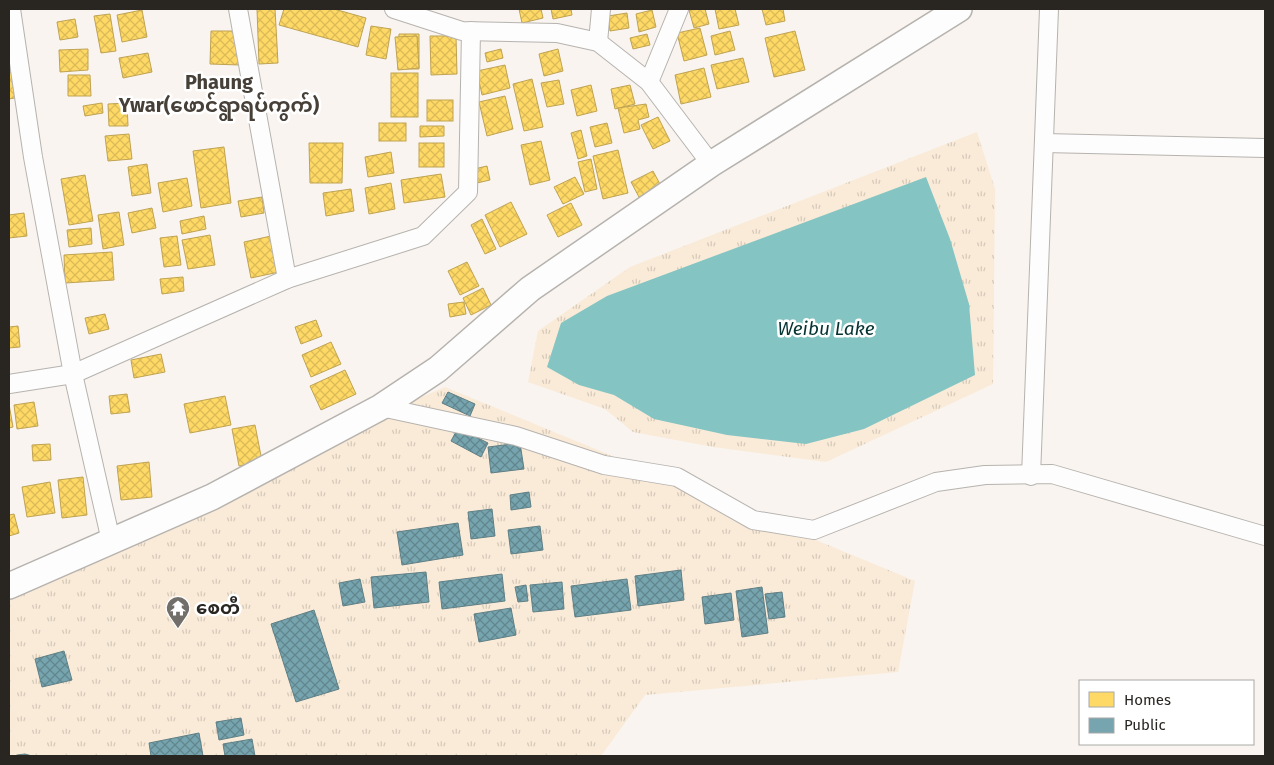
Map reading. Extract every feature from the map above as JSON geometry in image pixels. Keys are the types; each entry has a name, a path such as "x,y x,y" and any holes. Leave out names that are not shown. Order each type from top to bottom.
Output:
{"main road":[{"path":"9,586 212,497 381,407 438,369 530,289 711,164 959,9"}],"street":[{"path":"11,9 33,157 72,374 111,541"},
{"path":"238,9 286,279"},
{"path":"394,9 462,31 557,33 598,42 649,82 711,164"},
{"path":"598,42 602,9"},
{"path":"649,82 679,9"},
{"path":"1031,476 1049,9"},
{"path":"9,384 72,374 286,279 423,236 468,192 471,31"},
{"path":"1044,143 1265,148"},
{"path":"381,407 516,436 604,465 677,477 753,520 814,530 888,499 936,482 985,475 1031,476 1052,474 1265,536"}],"green space":[{"name":"Weibu Lake","path":"977,132 995,189 993,384 826,462 713,447 633,432 605,409 528,382 538,331 630,267"},
{"path":"445,387 915,581 898,672 645,695 601,756 9,756 9,573"}],"water":[{"name":"Weibu Lake","path":"926,177 950,239 969,304 975,375 864,429 806,444 727,435 654,419 614,395 579,385 547,367 561,323 607,296"}],"building: Homes":[{"path":"257,9 275,9 278,63 259,64"},
{"path":"284,9 334,9 366,18 358,47 279,25"},
{"path":"519,9 541,9 543,18 522,23"},
{"path":"551,9 571,9 572,15 553,19"},
{"path":"705,9 709,24 694,28 689,10"},
{"path":"715,9 735,9 739,25 719,29"},
{"path":"762,9 783,9 785,21 766,25"},
{"path":"142,10 147,37 122,42 117,15"},
{"path":"652,10 656,27 639,32 636,14"},
{"path":"627,13 629,28 610,31 608,16"},
{"path":"110,14 116,51 101,53 94,16"},
{"path":"75,19 78,37 60,40 57,22"},
{"path":"371,26 391,29 386,59 366,55"},
{"path":"700,28 707,55 684,61 677,33"},
{"path":"211,31 241,31 240,65 210,64"},
{"path":"730,31 735,50 715,55 711,36"},
{"path":"795,31 805,70 774,77 765,38"},
{"path":"399,34 419,34 419,69 398,69"},
{"path":"647,34 650,45 633,49 630,38"},
{"path":"417,36 419,68 398,70 395,37"},
{"path":"430,36 456,36 457,74 431,75"},
{"path":"88,49 88,70 60,72 59,50"},
{"path":"501,49 503,58 487,62 485,53"},
{"path":"558,49 563,71 544,76 539,54"},
{"path":"148,53 152,72 123,78 119,58"},
{"path":"743,58 749,82 717,89 711,65"},
{"path":"505,65 510,88 482,95 477,71"},
{"path":"704,68 711,97 681,104 675,75"},
{"path":"16,72 20,97 9,99 9,73"},
{"path":"391,73 418,73 418,117 391,117"},
{"path":"68,75 90,75 91,96 68,96"},
{"path":"532,79 543,127 524,131 513,84"},
{"path":"559,80 564,104 547,107 541,83"},
{"path":"591,85 597,111 577,116 571,90"},
{"path":"630,85 635,104 615,109 611,89"},
{"path":"505,96 513,129 487,136 479,102"},
{"path":"427,100 453,100 453,121 427,121"},
{"path":"102,103 103,113 85,116 83,106"},
{"path":"127,103 128,126 109,126 108,104"},
{"path":"646,104 649,117 638,120 640,129 624,133 618,108"},
{"path":"658,117 670,141 653,149 641,125"},
{"path":"379,123 406,123 406,141 379,141"},
{"path":"607,123 612,143 595,147 590,127"},
{"path":"420,126 444,126 444,136 420,137"},
{"path":"581,130 587,156 578,159 571,133"},
{"path":"129,134 132,159 108,161 105,136"},
{"path":"541,141 550,180 530,185 521,145"},
{"path":"309,143 343,143 342,183 310,183"},
{"path":"419,143 444,143 444,167 419,167"},
{"path":"224,147 231,203 201,208 193,151"},
{"path":"618,150 628,193 603,199 593,156"},
{"path":"391,152 394,173 368,177 365,157"},
{"path":"591,159 597,189 585,192 578,162"},
{"path":"147,164 151,193 132,196 128,167"},
{"path":"487,166 490,180 477,183 474,169"},
{"path":"653,171 661,186 639,197 631,182"},
{"path":"441,174 445,197 404,203 401,180"},
{"path":"85,175 93,221 69,225 61,179"},
{"path":"575,177 584,194 563,204 554,187"},
{"path":"187,178 192,206 163,212 158,183"},
{"path":"391,183 395,209 369,214 365,188"},
{"path":"351,189 354,211 326,216 323,193"},
{"path":"262,197 264,213 241,217 238,201"},
{"path":"511,202 527,234 500,247 485,215"},
{"path":"571,203 582,225 558,237 547,215"},
{"path":"152,208 156,228 132,233 128,213"},
{"path":"119,212 124,245 103,249 98,215"},
{"path":"24,213 27,236 9,238 9,215"},
{"path":"204,216 206,229 182,234 180,221"},
{"path":"482,219 496,249 485,254 471,225"},
{"path":"91,228 92,244 69,247 67,230"},
{"path":"210,235 215,265 188,269 182,240"},
{"path":"177,236 181,265 164,267 160,238"},
{"path":"271,236 279,272 251,278 244,242"},
{"path":"112,252 114,280 65,283 64,255"},
{"path":"467,262 479,286 460,295 448,271"},
{"path":"183,277 184,291 162,294 160,279"},
{"path":"483,288 491,305 471,315 463,298"},
{"path":"464,302 466,314 450,317 448,304"},
{"path":"105,314 109,329 89,334 85,318"},
{"path":"316,320 322,336 301,344 295,327"},
{"path":"18,326 20,347 9,348 9,327"},
{"path":"331,342 341,364 311,377 302,355"},
{"path":"161,354 165,372 134,378 131,360"},
{"path":"345,370 356,394 321,410 310,386"},
{"path":"127,394 130,412 111,414 109,396"},
{"path":"225,396 231,425 190,433 184,404"},
{"path":"34,402 38,426 17,429 14,405"},
{"path":"9,404 13,427 9,428"},
{"path":"255,425 262,461 239,466 232,429"},
{"path":"50,444 51,460 33,461 32,445"},
{"path":"149,462 152,497 121,500 117,466"},
{"path":"83,477 87,515 62,518 58,480"},
{"path":"50,482 55,513 27,517 22,487"},
{"path":"14,514 19,533 9,536 9,515"}],"building: Public":[{"path":"448,392 475,404 470,416 442,403"},
{"path":"458,428 488,443 481,457 451,441"},
{"path":"520,443 524,469 491,473 488,447"},
{"path":"529,492 531,507 511,510 510,495"},
{"path":"492,509 495,536 471,539 468,512"},
{"path":"458,523 463,555 402,565 397,532"},
{"path":"540,526 543,550 511,554 508,530"},
{"path":"681,570 684,600 638,606 635,576"},
{"path":"426,572 429,602 374,608 371,577"},
{"path":"502,574 505,601 442,609 439,582"},
{"path":"360,579 365,602 343,606 339,583"},
{"path":"627,579 631,610 575,617 571,586"},
{"path":"562,582 564,609 533,612 530,585"},
{"path":"526,585 528,601 518,602 515,587"},
{"path":"762,587 768,633 742,637 736,591"},
{"path":"782,592 785,617 769,619 765,594"},
{"path":"731,593 734,620 705,624 702,597"},
{"path":"511,608 516,635 479,642 474,614"},
{"path":"314,610 339,689 296,702 271,624"},
{"path":"64,651 72,680 42,687 35,659"},
{"path":"241,718 244,735 219,740 216,722"},
{"path":"199,733 203,756 151,756 149,743"},
{"path":"252,739 255,756 225,756 223,744"},
{"path":"25,754 32,756 15,756 17,755"}],"place":[{"name":"စေတီ","path":"178,629"}],"district":[{"name":"Phaung Ywar(ဖောင်ရွာရပ်ကွက်)","path":"219,94"}]}
